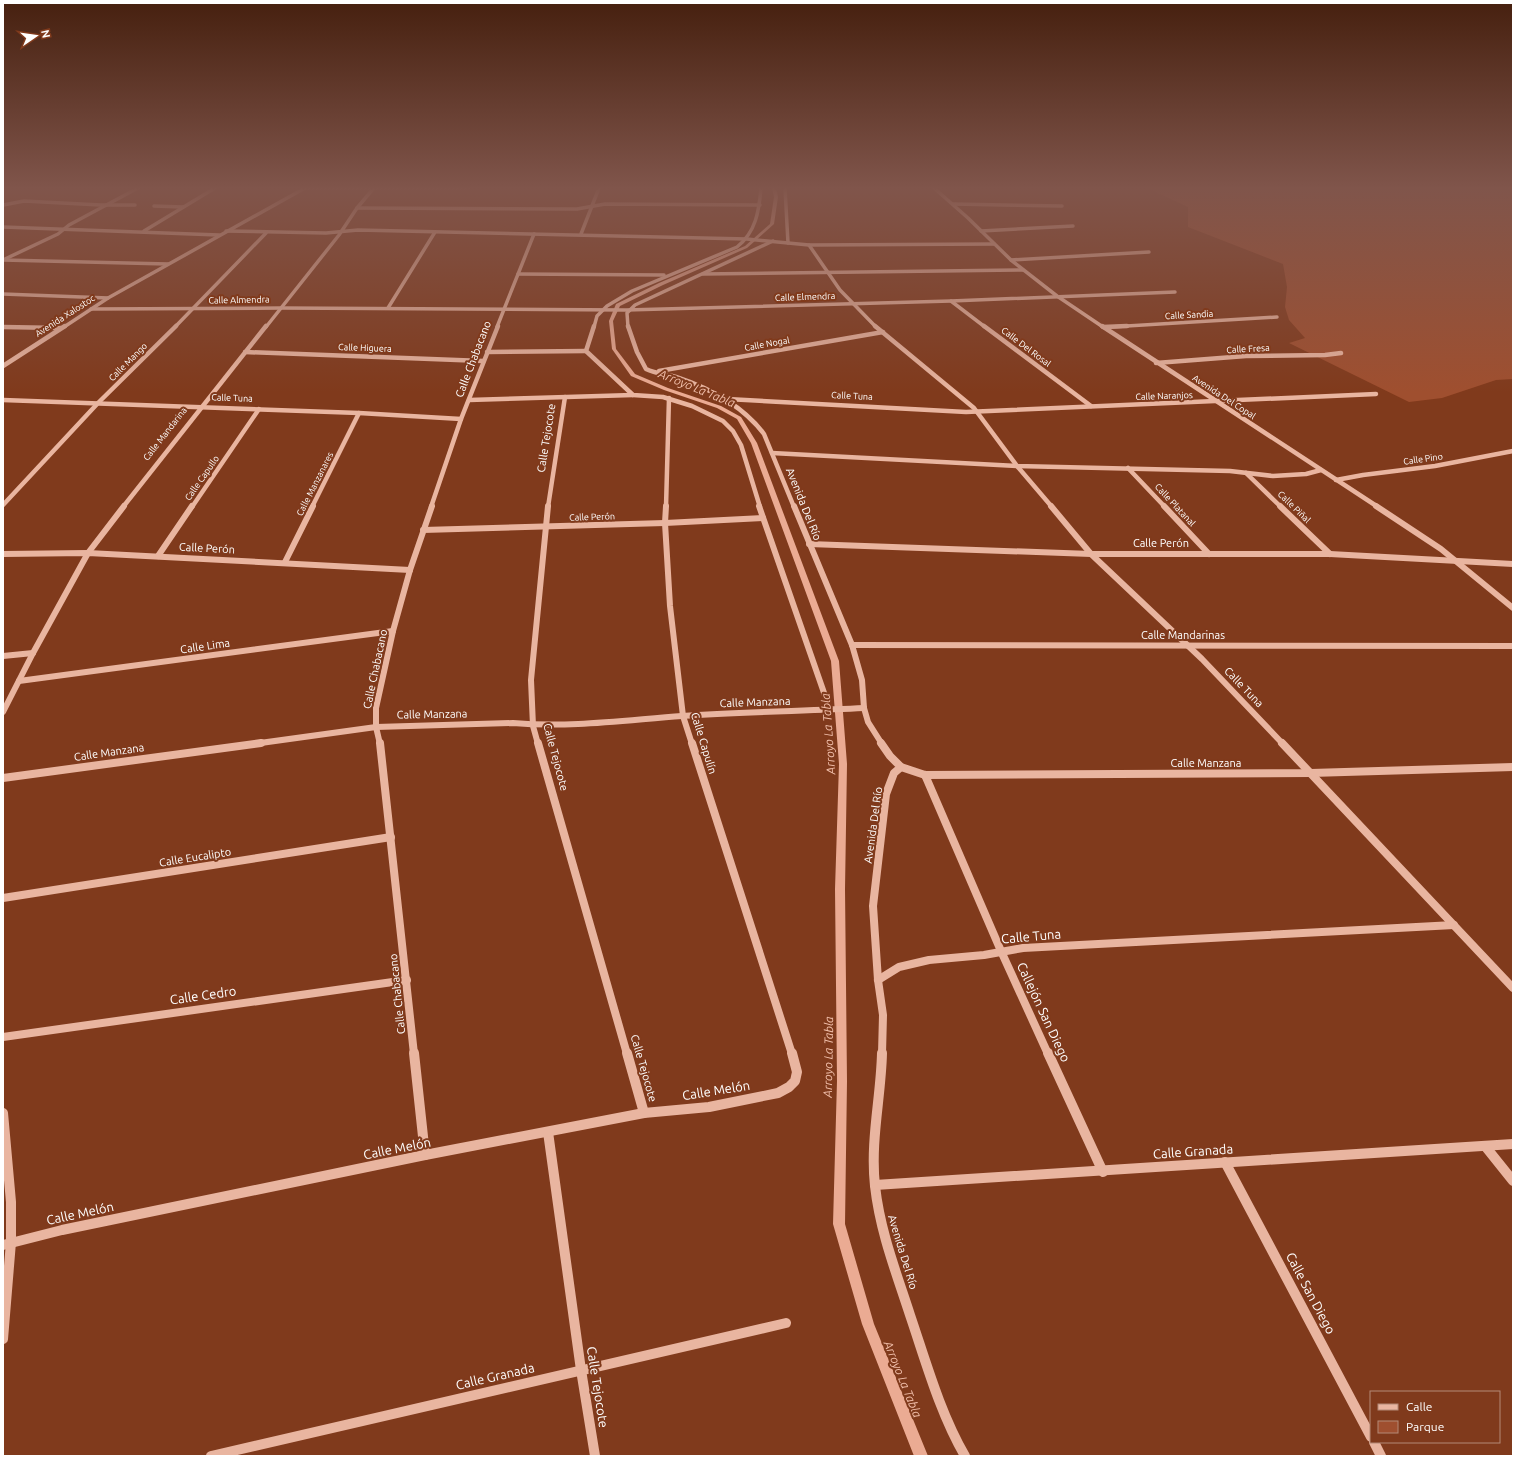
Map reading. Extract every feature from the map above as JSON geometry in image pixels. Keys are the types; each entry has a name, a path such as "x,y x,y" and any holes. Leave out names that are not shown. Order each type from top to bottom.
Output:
{"street":[{"name":"Avenida Xalostoc","path":"3,366 108,298 183,256"},
{"name":"Calle Mango","path":"3,504 98,403 193,309 244,256"},
{"name":"Calle Mandarina","path":"3,712 32,653 88,553 200,407 321,256"},
{"path":"388,308 420,256"},
{"name":"Calle Chabacano","path":"425,1155 381,748 376,727 376,708 393,631 423,530 461,419 525,256"},
{"path":"586,351 597,316 601,310 632,290 715,256"},
{"path":"653,372 645,368 639,360 626,317 627,310 740,256"},
{"name":"Calle Tuna","path":"816,256 827,273 852,304 977,412 1017,466 1090,554 1186,645 1311,773 1513,988"},
{"name":"Avenida Del Copal","path":"1007,256 1057,296 1103,328 1427,540 1456,561 1513,608"},
{"path":"1011,260 1079,256"},
{"path":"3,260 169,264"},
{"path":"701,274 1023,270"},
{"path":"518,274 668,275"},
{"path":"1057,296 1175,292"},
{"path":"3,294 108,298"},
{"name":"Calle Elmendra","path":"601,310 951,301 1057,296"},
{"name":"Calle Del Rosal","path":"951,301 1091,406"},
{"name":"Calle Almendra","path":"91,309 388,308 601,310"},
{"name":"Calle Sandia","path":"1103,328 1277,317"},
{"path":"3,327 61,328"},
{"name":"Calle Nogal","path":"653,372 883,332"},
{"path":"487,352 586,351 633,395"},
{"name":"Calle Higuera","path":"245,352 483,361"},
{"name":"Calle Fresa","path":"1156,363 1246,356 1325,355 1341,353"},
{"path":"3,361 11,361"},
{"name":"Avenida Del Río","path":"653,372 677,377 726,399 744,412 757,424 764,434 852,645 862,680 860,708 875,735 890,756 901,767 894,773 886,794 873,906 878,980 883,1015 882,1056 874,1148 875,1185 882,1228 924,1356 953,1435 965,1456"},
{"name":"Calle Naranjos","path":"977,412 1376,394"},
{"path":"469,400 650,395 669,398 709,413 723,421 733,431 741,445 763,518 832,710"},
{"name":"Calle Tejocote","path":"565,397 545,527 531,680 533,726 644,1113"},
{"name":"Calle Capulín","path":"669,398 665,523 670,606 683,716 794,1060 797,1072 795,1081"},
{"name":"Calle Tuna","path":"726,399 977,412"},
{"name":"Calle Tuna","path":"3,400 359,413 461,419"},
{"name":"Calle Capullo","path":"158,556 259,409"},
{"name":"Calle Manzanares","path":"284,562 359,413"},
{"name":"Calle Pino","path":"1336,480 1360,474 1409,470 1513,451"},
{"path":"772,453 1017,466 1128,468 1291,476 1321,470"},
{"name":"Calle Platanal","path":"1128,468 1209,554"},
{"name":"Calle Piñal","path":"1246,473 1330,554"},
{"name":"Calle Perón","path":"423,530 665,523 763,518"},
{"name":"Calle Perón","path":"809,544 1090,554 1330,554 1513,564"},
{"name":"Calle Perón","path":"3,554 88,553 284,562 410,570"},
{"name":"Calle Lima","path":"19,681 393,631"},
{"name":"Calle Mandarinas","path":"852,645 1513,646"},
{"path":"3,656 32,653"},
{"name":"Calle Manzana","path":"3,778 376,727 513,723 533,726 562,726 683,716 860,708"},
{"name":"Calle Manzana","path":"901,767 925,775 1311,773 1513,767"},
{"name":"Callejón San Diego","path":"925,775 1001,951 1103,1172"},
{"name":"Calle Eucalipto","path":"3,898 391,837"},
{"name":"Calle Tuna","path":"878,980 899,967 929,960 984,955 1022,948 1454,925"},
{"name":"Calle Cedro","path":"3,1037 407,980"},
{"name":"Calle Melón","path":"7,1243 62,1230 425,1155 644,1113 709,1107 778,1093 789,1087 795,1081"},
{"path":"3,1114 11,1202 7,1243 3,1339"},
{"name":"Calle Tejocote","path":"548,1132 581,1370 595,1456"},
{"name":"Calle Granada","path":"875,1185 1103,1172 1225,1162 1513,1144"},
{"path":"1485,1146 1513,1181"},
{"name":"Calle San Diego","path":"1225,1162 1370,1435"},
{"name":"Calle Granada","path":"211,1456 786,1323"},
{"path":"1374,1443 1381,1456"}],"green space":[{"path":"1263,256 1513,256 1513,379 1496,380 1442,398 1409,402 1289,343 1305,338 1289,320 1285,307 1287,287 1283,264"}],"waterway":[{"name":"Arroyo La Tabla","path":"725,256 661,284 618,305 611,321 614,349 633,375 666,389 719,407 739,418 754,443 835,661 843,764 840,889 842,1081 839,1224 868,1324 921,1456"}]}
